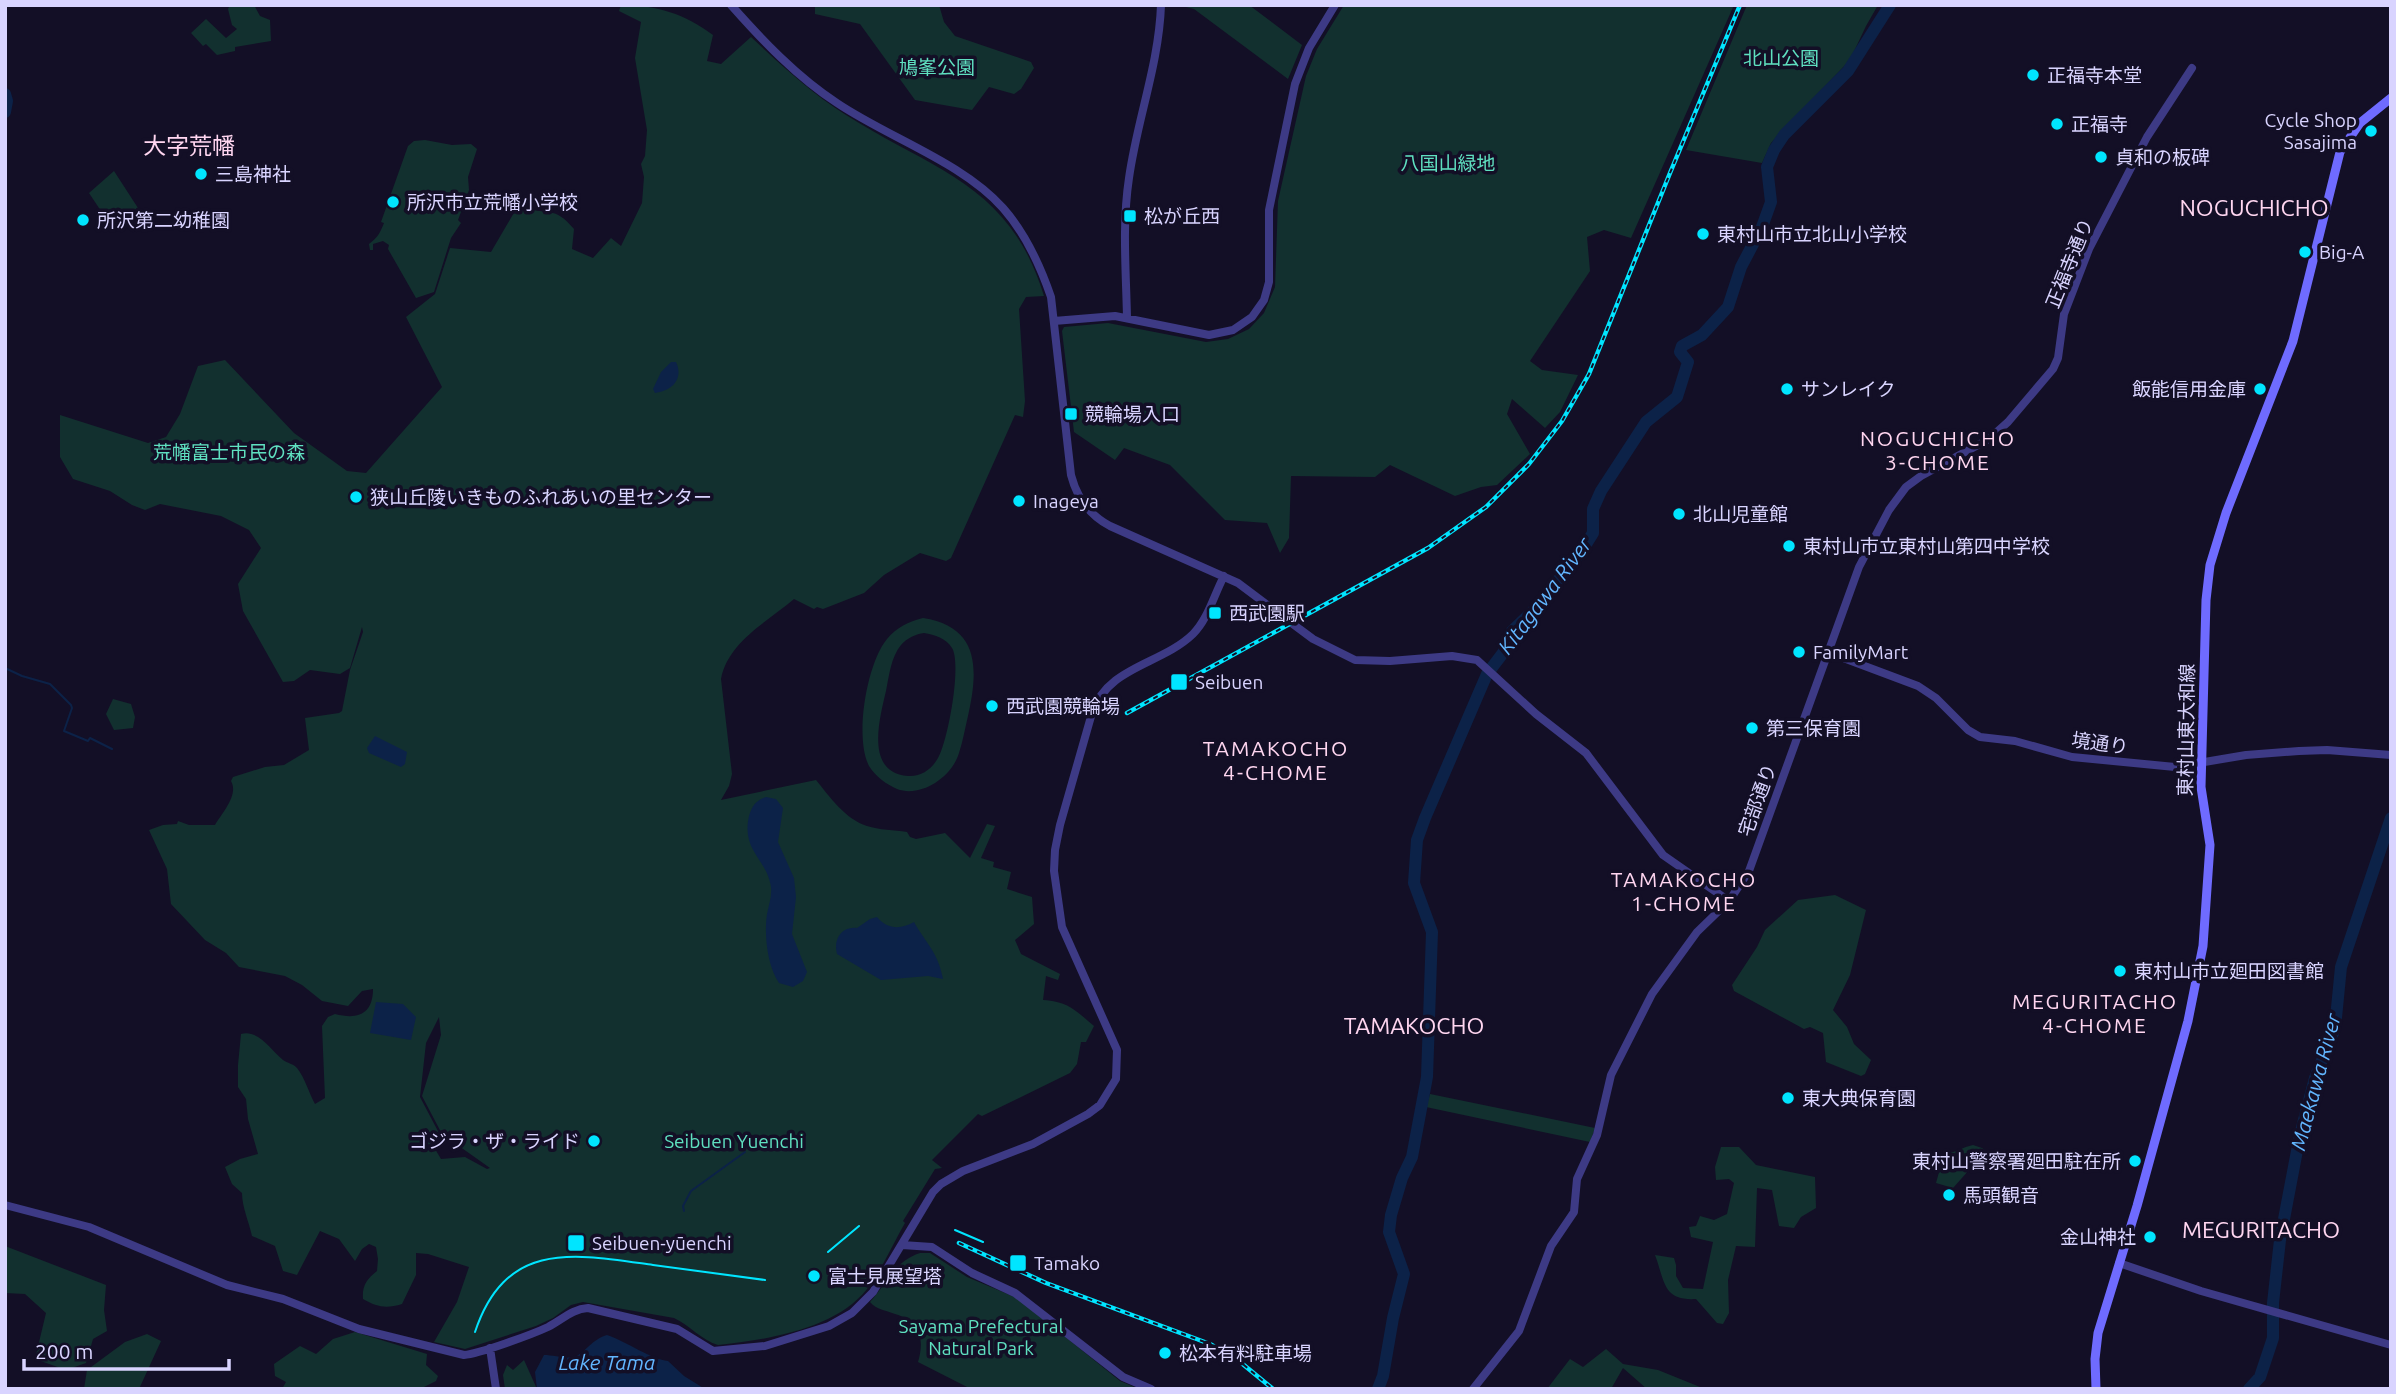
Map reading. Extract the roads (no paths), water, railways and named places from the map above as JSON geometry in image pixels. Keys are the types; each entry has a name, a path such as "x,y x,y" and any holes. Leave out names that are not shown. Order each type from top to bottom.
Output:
{"main road":[{"name":"東村山東大和線","path":"2096,1389 2098,1333 2159,1130 2200,970 2210,845 2201,798 2206,600 2210,565 2230,502 2292,341 2340,152 2360,123 2391,98"}],"street":[{"path":"731,5 798,72 834,102 878,129 963,174 1002,206 1021,232 1042,272 1051,297 1072,475 1076,490 1087,508 1105,524 1249,589 1313,639 1355,660 1390,661 1463,656 1477,660 1536,714 1587,753 1663,855 1729,901"},
{"path":"1127,317 1125,229 1128,189 1159,38 1161,5"},
{"path":"1054,321 1101,316 1127,317 1209,335 1233,330 1252,317 1264,300 1269,282 1269,210 1295,84 1309,48 1335,5"},
{"name":"正福寺通り","path":"1830,653 1859,567 1889,510 1906,487 1930,470 1989,439 2008,422 2053,369 2058,358 2064,314 2089,249 2147,137 2192,68"},
{"path":"5,1206 54,1216 89,1227 227,1285 283,1299 359,1329 464,1355 544,1328 577,1310 588,1308 677,1329 713,1351 765,1346 828,1326 852,1313 873,1292 933,1192 941,1184 963,1171 1033,1144 1088,1114 1100,1105 1113,1086 1118,1064 1114,1040 1062,927 1055,885 1057,841 1098,698 1116,679 1191,635 1203,621 1224,576"},
{"name":"境通り","path":"1830,653 1918,686 1937,698 1968,730 1980,737 2015,741 2072,757 2175,767 2246,755 2298,751 2327,750 2391,755"},
{"name":"宅部通り","path":"1473,1389 1514,1338 1523,1322 1551,1247 1574,1212 1577,1179 1597,1135 1611,1075 1652,994 1698,932 1729,901 1753,861 1793,746 1830,653"},
{"path":"902,1245 932,1247 972,1273 1015,1293 1116,1372 1151,1389"},
{"path":"2119,1263 2175,1283 2391,1345"},
{"path":"491,1348 496,1389"}],"water":[{"path":"671,362 676,362 678,368 675,383 667,390 655,393 653,389 661,372"},
{"path":"375,736 407,752 405,764 401,767 369,753 367,748"},
{"path":"766,797 776,799 783,808 778,842 794,878 796,897 792,934 807,972 803,981 793,987 779,983 772,967 766,931 771,887 769,877 748,838 747,828 752,809"},
{"path":"877,917 894,927 914,922 935,955 943,979 928,976 881,980 837,954 837,939 843,932"},
{"path":"376,1002 403,1004 416,1017 411,1040 370,1033"},
{"name":"Lake Tama","path":"607,1335 668,1361 684,1376 705,1389 537,1389 535,1372 544,1355 567,1358 577,1356 596,1340"}],"waterway":[{"name":"Kitagawa River","path":"1378,1389 1404,1274 1389,1232 1391,1215 1402,1178 1412,1157 1427,1077 1432,932 1414,883 1417,840 1425,818 1487,674 1503,653 1512,631 1538,606 1583,549 1593,533 1593,509 1601,491 1646,422 1677,397 1688,362 1680,352 1682,346 1702,335 1728,307 1741,267 1762,227 1771,202 1767,167 1774,150 1784,135 1848,71 1890,5"},
{"path":"5,94 5,112"},
{"path":"5,668 50,684 71,705 64,731 88,741 90,738 112,749"},
{"name":"Maekawa River","path":"2249,1389 2260,1377 2273,1338 2273,1303 2280,1240 2300,1135 2315,1078 2335,1028 2341,967 2391,818"},
{"path":"684,1211 683,1206 691,1191 745,1152"}],"tram line":[{"path":"828,1252 859,1226"},
{"path":"955,1230 983,1242"},
{"path":"475,1332 488,1302 505,1281 524,1267 546,1260 597,1258 765,1280"}],"railway":[{"path":"1127,713 1428,548 1486,507 1529,464 1562,421 1589,374 1740,5"},
{"path":"959,1243 1046,1283 1210,1344 1239,1361 1273,1389"}],"place":[{"name":"正福寺本堂","path":"2033,75"},
{"name":"正福寺","path":"2057,124"},
{"name":"Cycle Shop Sasajima","path":"2371,131"},
{"name":"貞和の板碑","path":"2101,157"},
{"name":"三島神社","path":"201,174"},
{"name":"所沢市立荒幡小学校","path":"393,202"},
{"name":"松が丘西","path":"1130,216"},
{"name":"所沢第二幼稚園","path":"83,220"},
{"name":"東村山市立北山小学校","path":"1703,234"},
{"name":"Big-A","path":"2305,252"},
{"name":"サンレイク","path":"1787,389"},
{"name":"飯能信用金庫","path":"2260,389"},
{"name":"競輪場入口","path":"1071,414"},
{"name":"狭山丘陵いきものふれあいの里センター","path":"356,497"},
{"name":"Inageya","path":"1019,501"},
{"name":"北山児童館","path":"1679,514"},
{"name":"東村山市立東村山第四中学校","path":"1789,546"},
{"name":"西武園駅","path":"1215,613"},
{"name":"FamilyMart","path":"1799,652"},
{"name":"Seibuen","path":"1179,682"},
{"name":"西武園競輪場","path":"992,706"},
{"name":"第三保育園","path":"1752,728"},
{"name":"東村山市立廻田図書館","path":"2120,971"},
{"name":"東大典保育園","path":"1788,1098"},
{"name":"ゴジラ・ザ・ライド","path":"594,1141"},
{"name":"東村山警察署廻田駐在所","path":"2135,1161"},
{"name":"馬頭観音","path":"1949,1195"},
{"name":"金山神社","path":"2150,1237"},
{"name":"Seibuen-yūenchi","path":"576,1243"},
{"name":"Tamako","path":"1018,1263"},
{"name":"富士見展望塔","path":"814,1276"},
{"name":"松本有料駐車場","path":"1165,1353"}],"district":[{"name":"大字荒幡","path":"189,146"},
{"name":"NOGUCHICHO","path":"2254,208"},
{"name":"NOGUCHICHO 3-CHOME","path":"1938,451"},
{"name":"TAMAKOCHO 4-CHOME","path":"1276,761"},
{"name":"TAMAKOCHO 1-CHOME","path":"1684,892"},
{"name":"MEGURITACHO 4-CHOME","path":"2095,1014"},
{"name":"TAMAKOCHO","path":"1414,1026"},
{"name":"MEGURITACHO","path":"2261,1230"}],"park label":[{"name":"北山公園","path":"1781,58"},
{"name":"鳩峯公園","path":"937,67"},
{"name":"八国山緑地","path":"1448,163"},
{"name":"荒幡富士市民の森","path":"229,452"},
{"name":"Seibuen Yuenchi","path":"734,1141"},
{"name":"Sayama Prefectural Natural Park","path":"981,1337"}]}
